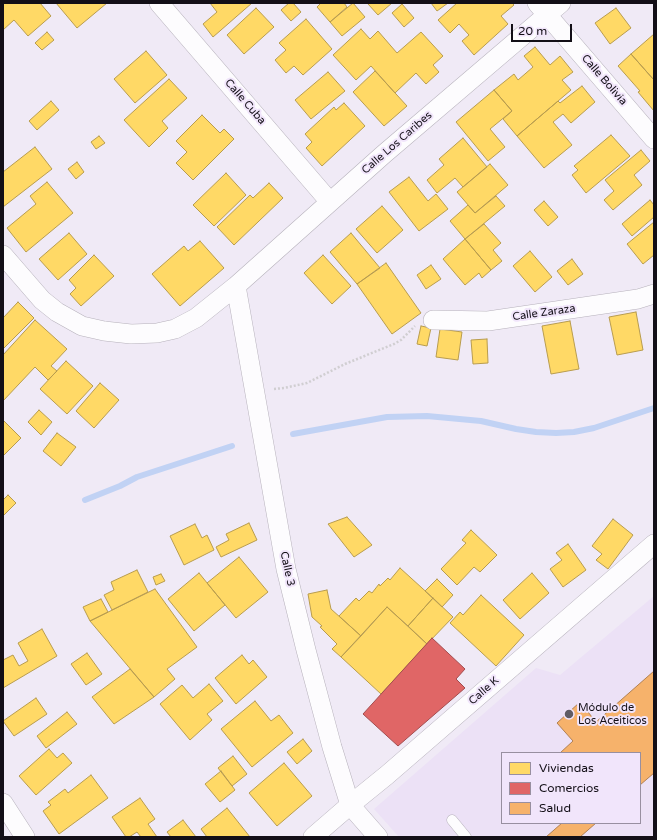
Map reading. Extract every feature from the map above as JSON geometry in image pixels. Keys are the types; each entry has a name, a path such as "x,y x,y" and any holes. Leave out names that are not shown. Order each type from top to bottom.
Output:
{"street":[{"name":"Calle Cuba","path":"159,3 330,202"},
{"name":"Calle Los Caribes","path":"3,255 42,300 57,312 82,326 104,331 131,334 158,333 176,329 196,318 236,286 549,7"},
{"name":"Calle Bolivia","path":"549,7 654,139"},
{"name":"Calle 3","path":"236,286 286,569 332,747 350,805 378,837"},
{"name":"Calle Zaraza","path":"433,320 488,321 638,299 654,294"},
{"name":"Calle K","path":"313,837 387,775 654,544"},
{"path":"3,803 24,837"}],"lane":[{"path":"452,820 466,837"}],"path":[{"path":"254,390 284,388 307,383 345,364 394,344 401,340 423,320 433,320"}],"shaded area":[{"name":"Módulo de Los Aceiticos","path":"654,596 654,837 399,837 374,809 536,668 560,675"}],"building: Viviendas":[{"path":"3,3 40,3 51,16 28,36 14,20 3,30"},
{"path":"56,3 107,3 77,28"},
{"path":"210,3 252,3 213,37 203,24 217,12"},
{"path":"289,3 293,3 301,12 291,21 281,10"},
{"path":"321,3 344,3 347,7 330,22 317,7"},
{"path":"353,3 365,17 342,36 330,22"},
{"path":"392,3 378,15 368,4"},
{"path":"431,3 448,3 437,11"},
{"path":"457,3 512,3 514,5 501,16 508,24 474,55 462,41 469,35 459,24 450,33 438,20"},
{"path":"402,4 414,18 404,27 392,13"},
{"path":"256,8 274,27 244,54 227,35"},
{"path":"616,8 631,28 610,44 595,23"},
{"path":"306,19 332,49 303,75 294,66 286,73 275,60 286,50 279,43"},
{"path":"361,29 370,39 378,31 397,53 421,32 443,56 433,65 439,72 426,84 416,73 395,93 371,66 356,80 333,55"},
{"path":"47,32 54,40 42,50 35,43"},
{"path":"654,34 654,78 653,79 631,54"},
{"path":"535,47 550,65 560,56 573,72 562,80 571,90 517,136 503,119 512,111 494,90 514,74 518,80 533,67 524,56"},
{"path":"146,51 167,75 135,103 114,79"},
{"path":"631,54 654,80 654,111 638,92 640,91 618,66"},
{"path":"375,71 407,106 384,126 353,92"},
{"path":"328,72 345,91 311,119 295,100"},
{"path":"169,79 187,98 162,121 168,128 149,147 124,120"},
{"path":"582,86 595,102 571,123 563,114 553,122 572,145 544,168 517,136 558,101 560,103"},
{"path":"494,90 512,111 490,129 505,147 488,161 456,122"},
{"path":"51,101 59,110 37,130 29,121"},
{"path":"344,103 365,126 322,166 306,148 312,142 305,134 334,107 336,110"},
{"path":"202,115 220,133 224,129 234,139 193,180 176,163 187,152 176,141"},
{"path":"611,135 630,156 586,193 572,175 578,170 574,166"},
{"path":"99,136 105,143 96,149 91,142"},
{"path":"463,138 487,167 463,187 455,178 437,193 427,180 444,165 439,159"},
{"path":"35,147 52,169 3,207 3,172"},
{"path":"641,150 650,161 634,175 642,185 613,210 604,200 614,191 605,180"},
{"path":"77,162 84,172 76,179 68,169"},
{"path":"490,164 508,185 475,213 457,192"},
{"path":"226,173 246,195 214,226 193,205"},
{"path":"409,177 428,201 436,194 448,209 419,231 389,192"},
{"path":"47,182 73,213 26,252 7,228 36,204 30,196"},
{"path":"269,183 283,198 234,245 217,227 250,195 253,198"},
{"path":"496,196 505,206 465,239 450,221 468,205 475,213"},
{"path":"650,200 654,205 654,217 632,236 622,224"},
{"path":"544,201 558,217 548,226 534,210"},
{"path":"382,206 403,230 377,253 356,229"},
{"path":"654,222 654,255 643,264 627,244"},
{"path":"484,224 501,243 493,250 502,261 491,270 465,239"},
{"path":"69,233 87,254 58,280 39,259"},
{"path":"351,233 380,268 357,284 330,252"},
{"path":"465,239 491,270 482,278 479,273 465,285 443,259"},
{"path":"200,241 224,268 180,306 152,274 184,246 188,251"},
{"path":"530,251 552,277 535,292 513,266"},
{"path":"94,255 114,276 81,306 70,294 76,288 69,280"},
{"path":"323,255 351,286 332,304 304,273"},
{"path":"572,259 583,274 568,285 557,271"},
{"path":"386,263 421,313 392,334 357,284"},
{"path":"431,265 441,279 426,289 417,275"},
{"path":"18,302 34,318 3,349 3,318"},
{"path":"636,312 643,350 617,355 609,317"},
{"path":"35,320 67,349 51,366 57,371 48,380 35,367 3,401 3,355"},
{"path":"570,321 579,369 551,374 542,326"},
{"path":"421,326 431,328 427,346 417,344"},
{"path":"440,329 462,332 458,360 436,357"},
{"path":"487,339 488,363 473,364 471,340"},
{"path":"66,361 93,386 67,414 40,389"},
{"path":"100,383 119,400 94,428 76,411"},
{"path":"39,410 52,422 41,435 28,422"},
{"path":"3,420 21,438 3,456"},
{"path":"57,433 76,447 61,466 43,451"},
{"path":"8,495 16,503 3,516 3,500"},
{"path":"347,517 372,545 354,557 328,524"},
{"path":"613,519 633,535 608,569 596,560 602,554 592,546"},
{"path":"249,523 257,540 221,557 216,547 229,540 226,534"},
{"path":"195,524 202,538 207,535 214,550 184,565 170,536"},
{"path":"471,530 497,555 480,572 474,567 457,585 441,569 466,543 462,540"},
{"path":"568,544 586,570 563,587 550,569 562,560 556,553"},
{"path":"239,557 268,592 236,618 207,583"},
{"path":"400,568 433,598 408,626 387,607 361,636 339,616 356,598 359,601 369,591 372,593 379,584 380,586 388,578 390,580"},
{"path":"137,570 148,592 112,610 104,595 114,590 111,582"},
{"path":"199,573 225,605 194,631 168,599"},
{"path":"532,573 549,593 520,619 503,600"},
{"path":"161,574 165,581 156,585 153,577"},
{"path":"437,579 453,595 442,607 425,591"},
{"path":"155,589 197,647 167,669 175,679 154,697 90,621"},
{"path":"327,590 331,609 361,636 341,657 332,649 337,644 320,627 322,626 312,617 308,594"},
{"path":"481,595 524,635 496,666 450,623 460,612 463,615"},
{"path":"433,598 453,617 427,644 408,626"},
{"path":"101,599 108,612 90,621 83,607"},
{"path":"387,607 427,644 381,694 341,657"},
{"path":"42,629 57,656 3,688 3,660 13,655 19,666 28,661 18,643"},
{"path":"87,653 102,674 86,685 71,664"},
{"path":"242,655 249,664 253,660 267,677 236,704 215,678"},
{"path":"130,669 154,697 114,724 92,697"},
{"path":"209,684 223,701 207,714 212,720 190,740 160,704 182,685 193,698"},
{"path":"36,698 47,714 14,736 3,721"},
{"path":"255,701 271,721 279,715 293,733 252,767 221,729"},
{"path":"67,712 77,724 46,748 37,736"},
{"path":"303,739 312,751 297,764 287,752"},
{"path":"49,749 57,758 63,753 72,763 36,795 19,776"},
{"path":"233,756 247,774 232,786 218,768"},
{"path":"284,763 312,796 277,826 249,793"},
{"path":"221,771 235,790 220,802 205,784"},
{"path":"91,775 108,798 59,834 43,811 51,805 48,802 65,789 68,793"},
{"path":"140,798 155,819 148,824 157,837 141,837 137,832 129,837 126,837 112,817"},
{"path":"227,808 250,837 207,837 201,829"},
{"path":"183,820 196,837 171,837 167,832"}],"building: Comercios":[{"path":"432,638 465,669 456,679 465,688 398,746 363,714"}],"building: Salud":[{"path":"654,671 654,773 641,784 641,752 561,752 573,741 557,723 580,702 596,722"},
{"path":"561,824 595,824 580,837 546,837"}],"waterway":[{"path":"293,434 387,417 427,416 481,421 536,432 574,432 594,428 654,408"},
{"path":"85,500 120,486 137,477 232,446"}],"place":[{"name":"Módulo de Los Aceiticos","path":"569,714"}]}
